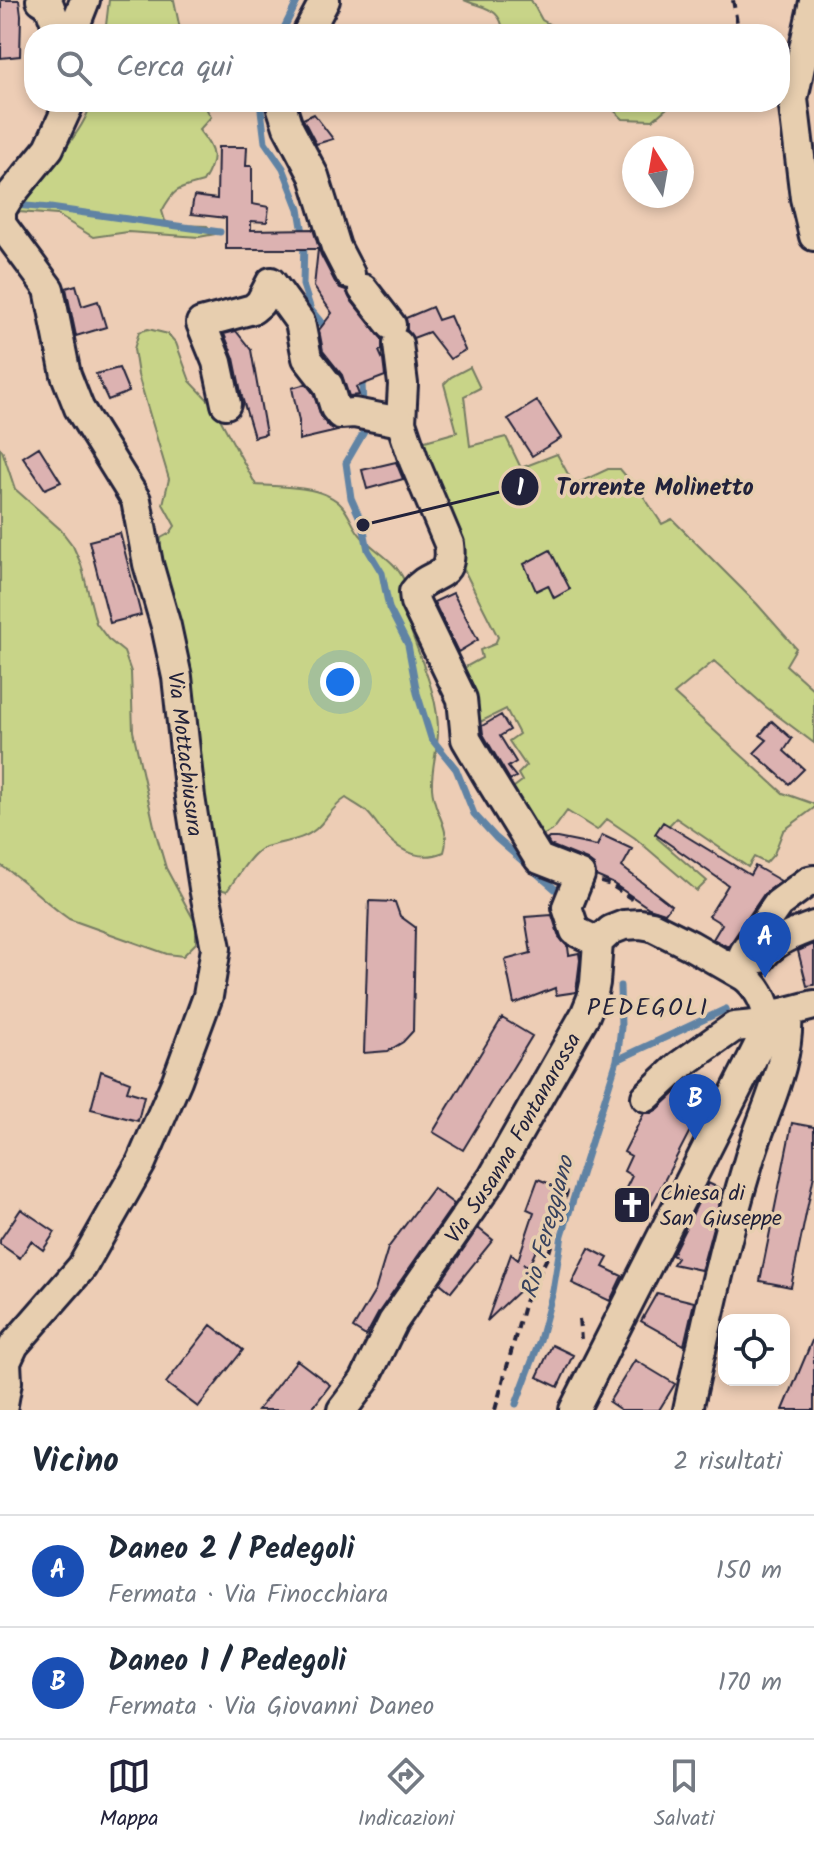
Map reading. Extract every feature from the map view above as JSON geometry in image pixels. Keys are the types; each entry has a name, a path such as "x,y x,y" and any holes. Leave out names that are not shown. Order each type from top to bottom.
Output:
{"street":[{"path":"41,0 49,5 56,24"},
{"path":"74,24 85,0"},
{"path":"312,24 325,0"},
{"path":"814,2 793,99 805,198 814,236"},
{"name":"Via Mottachiusura","path":"2,1410 7,1382 6,1362 14,1345 82,1267 141,1163 177,1080 208,996 216,948 190,797 177,677 148,564 136,500 79,408 66,375 49,289 1,224 1,210 49,148 65,112"},
{"path":"283,112 314,176 336,247 394,334 403,384 378,418"},
{"path":"226,404 217,362 201,323 253,309 260,303 271,282 300,322 307,358 328,385 335,408 340,414 378,418 414,461 449,544 451,557 444,571 420,583 414,592 415,602 462,699 466,739 539,859 580,875 567,907 575,931 598,942 618,926 632,923 652,926 751,981 773,1018 789,1032 773,1094 749,1158 721,1261 688,1410"},
{"path":"774,945 747,955 744,953 778,904 814,880"},
{"path":"751,981 763,955 774,945 814,926"},
{"name":"Via Susanna Fontanarossa","path":"342,1410 364,1381 393,1322 493,1177 585,1015 595,983 598,942"},
{"path":"646,1097 679,1066 734,1027 814,1005"},
{"path":"574,1410 773,1018"}],"path":[{"path":"733,0 737,24"},
{"path":"495,1410 525,1302 548,1256 568,1188"}],"green space":[{"path":"109,0 174,0 179,24 106,24"},
{"path":"464,0 531,0 542,20 549,24 502,24 496,14"},
{"path":"208,112 211,117 199,130 213,155 211,167 203,182 178,190 162,211 165,221 174,225 207,226 215,234 199,237 128,232 93,237 57,215 19,212 25,195 63,151 87,114"},
{"path":"616,112 662,112 653,120 623,119"},
{"path":"148,329 168,334 176,343 190,381 212,404 256,485 302,488 334,499 362,537 390,562 404,580 412,634 430,683 438,721 432,788 446,835 444,852 428,856 406,851 387,837 367,812 346,798 310,833 258,851 227,891 219,889 215,882 208,849 198,736 182,636 160,547 161,538 175,526 163,504 169,479 138,375 134,349 139,332"},
{"path":"470,367 480,388 464,396 470,446 506,437 521,468 557,454 574,485 608,469 620,469 662,524 672,519 796,648 786,665 814,690 814,743 766,707 714,661 674,694 783,793 814,804 814,808 783,831 774,854 766,863 754,857 748,867 676,818 657,838 707,881 697,891 635,838 607,819 597,830 567,811 554,829 542,836 509,791 522,781 518,774 526,766 509,741 519,734 506,709 472,726 460,670 482,658 480,650 495,644 498,637 460,562 418,443 457,432 444,384"},
{"path":"0,448 15,489 60,529 73,546 81,564 96,623 108,639 124,652 131,672 133,731 155,830 166,868 196,924 196,943 183,956 167,954 69,919 0,865"}],"building":[{"path":"1,0 19,0 20,56 1,58"},
{"path":"314,114 333,139 316,144 303,119"},
{"path":"218,147 247,147 246,166 252,166 252,204 269,207 267,222 251,221 251,230 313,229 321,255 335,282 346,290 382,339 382,350 379,351 385,376 356,387 359,395 349,396 342,375 323,351 319,330 332,313 314,287 318,249 226,249 226,218 191,214 194,196 217,199"},
{"path":"76,285 82,306 98,301 106,327 76,336 66,288"},
{"path":"432,307 438,320 450,316 465,350 450,359 429,332 413,338 407,330 406,318"},
{"path":"236,331 251,350 266,434 254,437 234,358 224,334"},
{"path":"119,368 129,392 108,400 96,374"},
{"path":"306,384 313,393 322,418 337,431 299,440 299,421 292,388"},
{"path":"537,401 561,438 532,456 508,419"},
{"path":"39,447 61,482 45,489 23,457"},
{"path":"396,462 403,479 367,489 362,470"},
{"path":"120,533 141,615 110,623 89,541"},
{"path":"550,550 570,589 554,598 548,585 536,591 524,564"},
{"path":"453,593 478,640 458,652 434,602"},
{"path":"501,715 510,730 500,736 516,762 508,767 516,777 510,780 483,734 482,726"},
{"path":"772,721 792,739 784,751 804,769 789,784 754,753 767,740 760,735"},
{"path":"663,822 750,875 755,866 781,881 764,894 728,947 713,939 722,924 709,916 728,885 655,834"},
{"path":"602,835 632,849 622,867 671,905 665,913 649,908 596,876 594,865 550,845 547,840 557,838 597,846"},
{"path":"369,901 395,902 400,916 415,927 413,1031 388,1051 364,1053"},
{"path":"552,915 569,955 579,953 576,992 556,995 555,988 514,1004 505,960 531,953 525,917"},
{"path":"814,944 814,985 807,986 798,951"},
{"path":"502,1018 532,1036 463,1150 433,1132"},
{"path":"101,1071 130,1082 127,1091 144,1096 138,1121 91,1109"},
{"path":"688,1081 710,1092 646,1216 619,1202 632,1176 624,1171 631,1156 624,1152 644,1113 658,1109"},
{"path":"792,1123 814,1127 814,1175 791,1287 760,1281"},
{"path":"538,1179 563,1189 529,1266 523,1264 528,1268 524,1286 487,1321 511,1254 518,1260 534,1212 527,1209"},
{"path":"708,1183 723,1190 701,1270 673,1264 677,1258 672,1255"},
{"path":"433,1188 454,1204 379,1312 366,1336 353,1328 375,1291 388,1248"},
{"path":"21,1209 55,1232 43,1250 31,1241 20,1258 0,1244 0,1240"},
{"path":"478,1228 493,1240 451,1292 440,1283"},
{"path":"589,1248 608,1258 603,1267 622,1276 610,1301 572,1283"},
{"path":"657,1293 694,1302 684,1345 641,1321"},
{"path":"211,1325 243,1350 198,1407 166,1383"},
{"path":"814,1336 814,1410 783,1410"},
{"path":"552,1345 573,1355 558,1387 537,1377"},
{"path":"297,1360 330,1385 311,1410 258,1410"},
{"path":"635,1360 675,1384 659,1410 621,1410 609,1402"}],"waterway":[{"path":"286,24 298,0"},
{"path":"261,112 265,142 283,168 299,209 304,239 303,285 311,310 328,331"},
{"path":"14,205 220,232"},
{"path":"359,378 363,408"},
{"path":"364,421 364,432 346,463 351,498 363,525 368,550 382,573 389,608 408,645 417,693 431,738 456,769 474,814 496,838 562,895"},
{"name":"Rio Fereggiano","path":"516,1404 540,1340 553,1291 562,1235 617,1060 621,1027 620,986"},
{"path":"617,1060 726,1009"}],"place":[{"name":"Torrente Molinetto","path":"363,525"},
{"name":"Daneo 2 / Pedegoli","path":"765,978"},
{"name":"Daneo 1 / Pedegoli","path":"695,1140"},
{"name":"Chiesa di San Giuseppe","path":"632,1205"}],"district":[{"name":"PEDEGOLI","path":"648,1007"}]}
